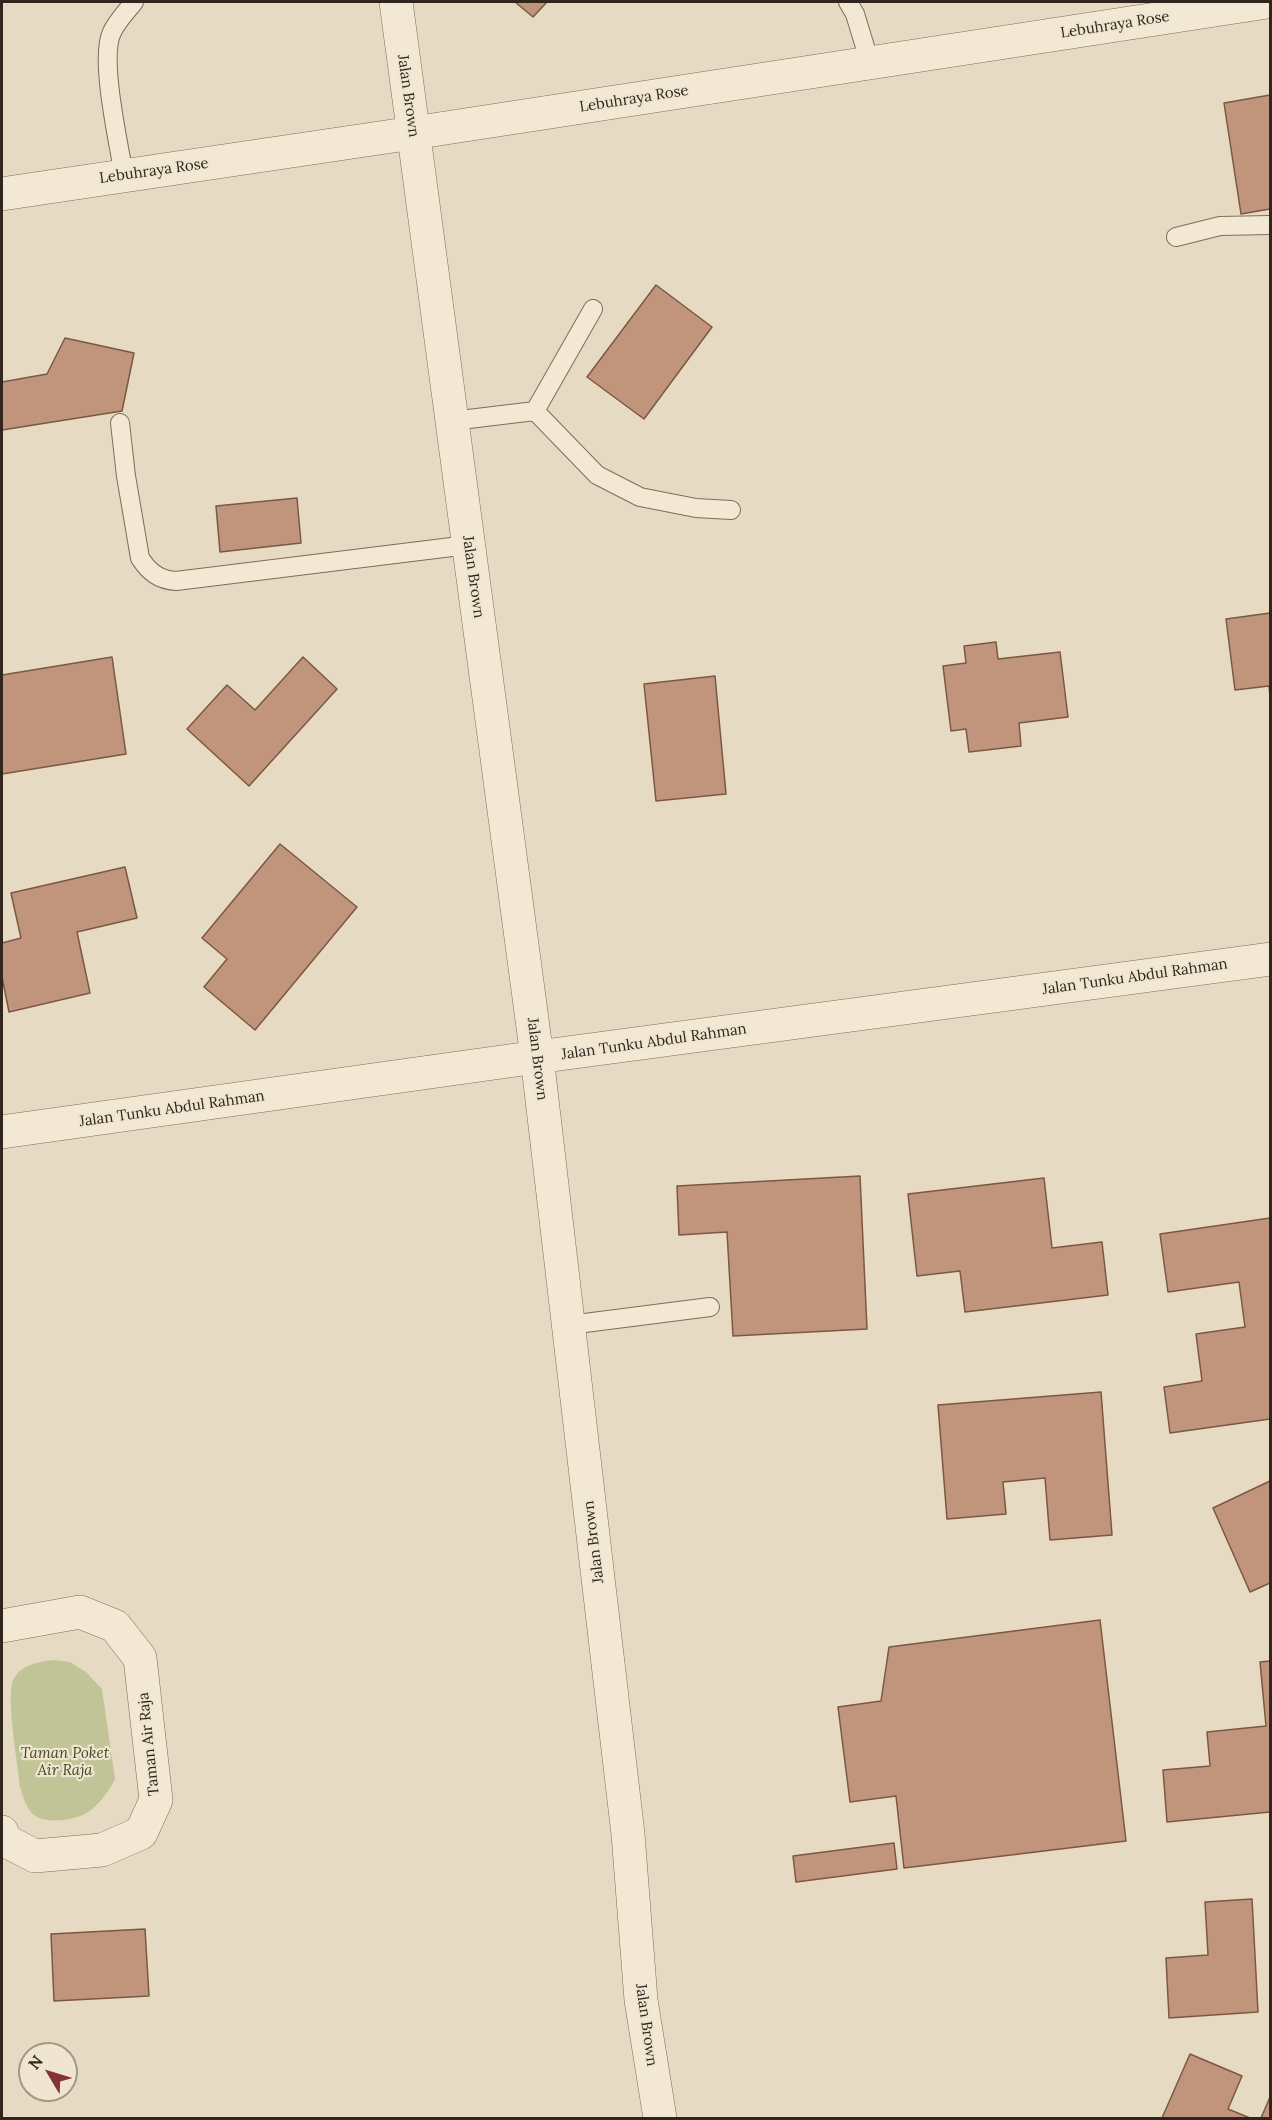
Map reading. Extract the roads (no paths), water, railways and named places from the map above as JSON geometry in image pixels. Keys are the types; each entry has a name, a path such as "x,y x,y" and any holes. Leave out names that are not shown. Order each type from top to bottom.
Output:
{"street":[{"name":"Jalan Brown","path":"396,2 537,1057 628,1834 640,2000 660,2118"},
{"name":"Lebuhraya Rose","path":"2,194 1267,2"},
{"name":"Jalan Tunku Abdul Rahman","path":"2,1132 537,1057 1270,959"},
{"name":"Taman Air Raja","path":"2,1626 80,1612 115,1626 140,1658 156,1800 141,1833 102,1850 35,1856 4,1840 2,1832"}],"lane":[{"path":"124,176 106,62 108,42 112,32 134,2"},
{"path":"848,2 855,14 870,63"},
{"path":"1176,237 1220,226 1270,225"},
{"path":"535,411 593,309"},
{"path":"452,421 535,411"},
{"path":"535,411 597,475 640,497 696,508 731,510"},
{"path":"120,423 126,476 140,558 146,568 166,581 468,545"},
{"path":"569,1324 710,1308"}],"park label":[{"name":"Taman Poket Air Raja","path":"65,1762"}]}
